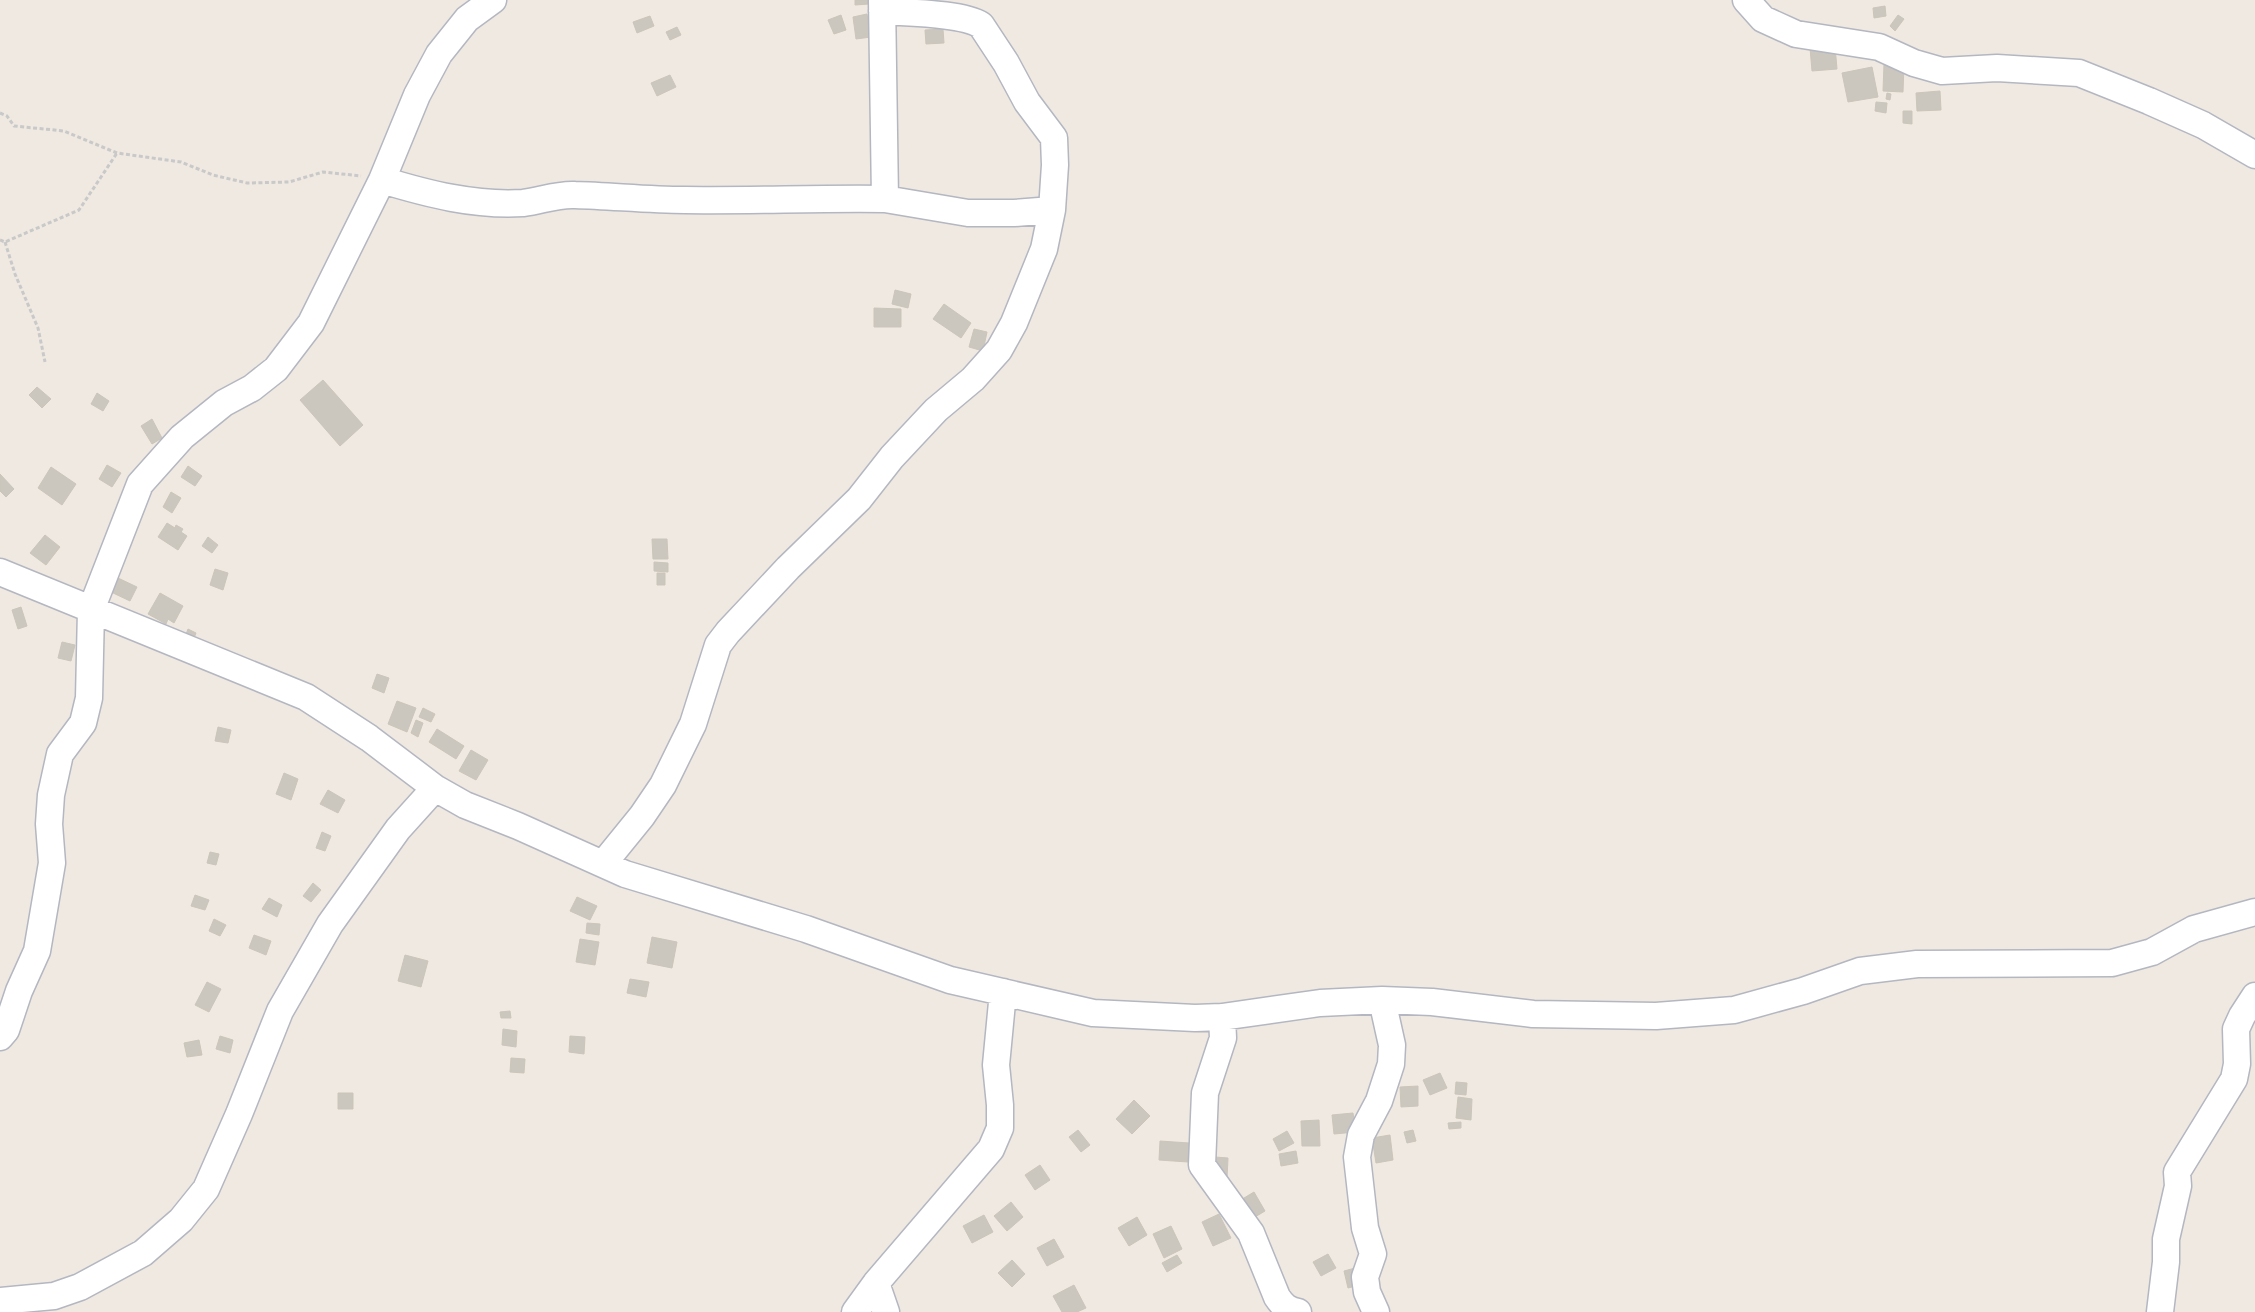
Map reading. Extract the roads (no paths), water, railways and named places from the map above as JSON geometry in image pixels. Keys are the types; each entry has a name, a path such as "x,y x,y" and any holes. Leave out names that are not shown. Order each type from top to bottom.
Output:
{"street":[{"path":"0,1037 6,1030 19,990 37,951 52,862 49,824 51,795 60,754 83,722 89,698 92,610 140,484 182,437 224,403 252,388 276,369 311,323 382,180 417,95 439,54 467,19 493,0"},
{"path":"1746,0 1762,18 1796,34 1879,47 1914,63 1942,71 1997,68 2079,73 2204,125 2255,155"},
{"path":"604,864 642,816 663,784 693,724 718,645 788,568 859,499 892,457 936,410 973,379 998,350 1014,323 1044,250 1052,210 1055,165 1054,138 1027,102 1006,63 981,25 952,17 882,6 885,200"},
{"path":"382,180 419,191 484,203 525,203 551,196 573,195 682,200 829,198 885,200 968,213 1014,214 1052,210"},
{"path":"0,572 306,697 369,738 435,788 465,805 518,826 625,874 806,930 950,980 1093,1013 1222,1018 1320,1003 1382,1000 1432,1002 1533,1014 1656,1016 1734,1010 1803,991 1860,971 1917,964 2112,963 2152,952 2194,929 2255,912"},
{"path":"0,1301 54,1296 80,1287 143,1253 181,1220 206,1189 239,1114 280,1011 330,924 398,829 435,788"},
{"path":"855,1312 876,1283 991,1149 1000,1128 996,1065 1003,992"},
{"path":"2160,1312 2166,1262 2166,1239 2178,1186 2176,1172 2234,1079 2237,1064 2236,1029 2255,996"},
{"path":"1376,1312 1367,1292 1365,1277 1373,1254 1365,1228 1357,1157 1361,1135 1378,1101 1392,1064 1392,1045 1382,1000"},
{"path":"1222,1018 1223,1038 1205,1092 1202,1165 1251,1233 1282,1305 1291,1311 1298,1312"},
{"path":"876,1283 886,1312"}]}
